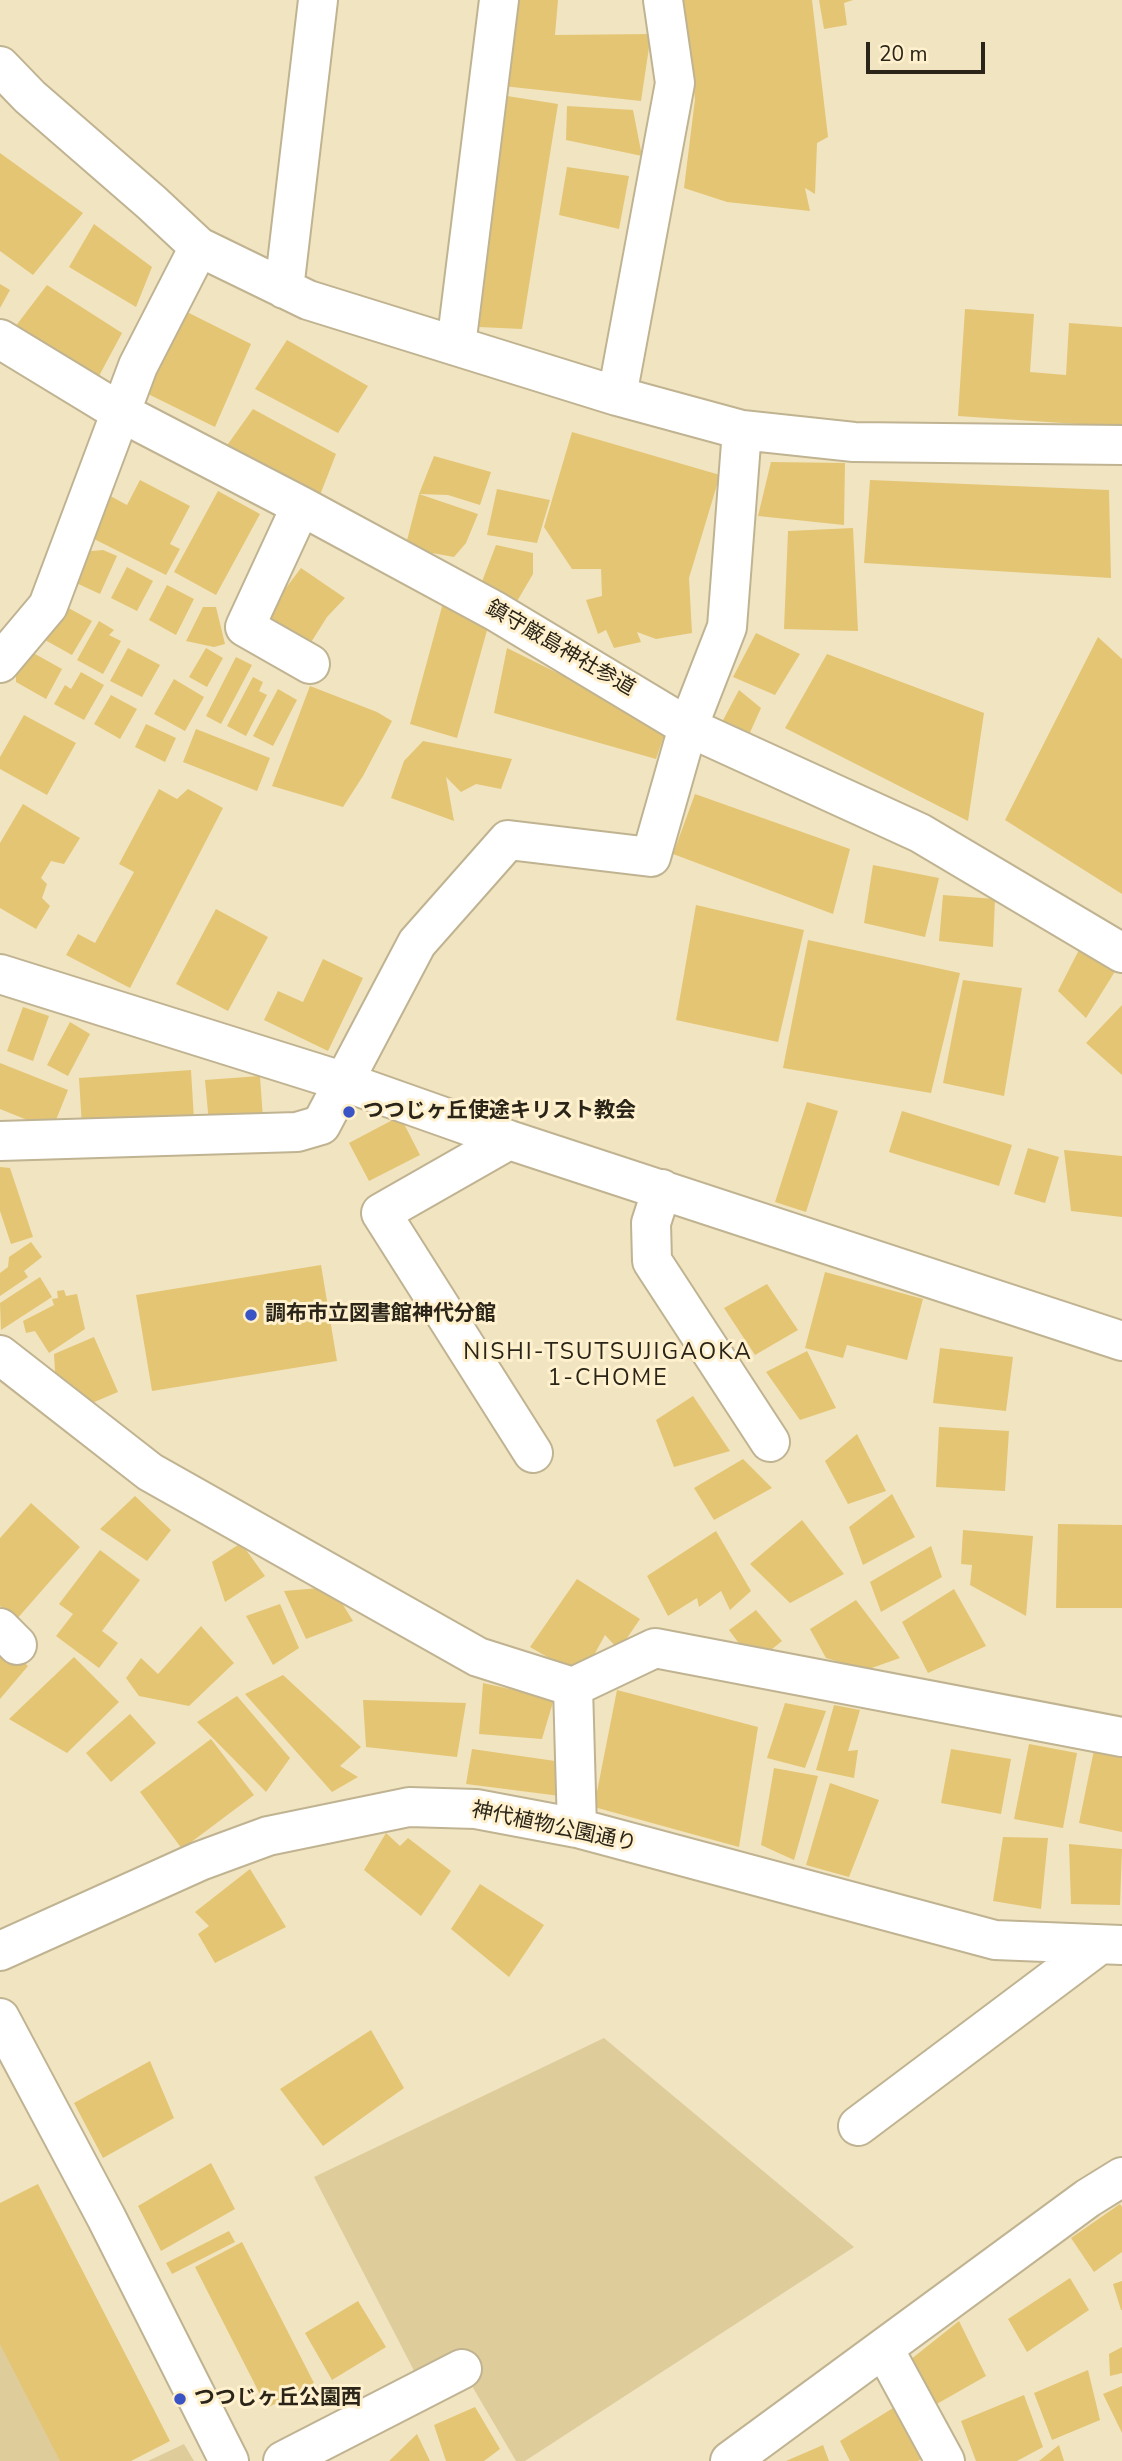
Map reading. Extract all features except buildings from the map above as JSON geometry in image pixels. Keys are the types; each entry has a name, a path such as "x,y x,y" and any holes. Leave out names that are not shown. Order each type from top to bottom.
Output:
{"street":[{"path":"284,289 318,0"},
{"path":"456,346 499,0"},
{"path":"617,396 675,83 663,0"},
{"path":"0,66 30,97 199,247 308,300 617,396 742,430 853,442 1122,445"},
{"path":"0,663 48,606 138,366 199,247"},
{"name":"鎮守厳島神社参道","path":"0,339 120,411 495,611 688,727 919,833 1122,953"},
{"path":"0,1141 297,1132 321,1125 417,943 508,840 651,857 688,727 727,627 742,430"},
{"path":"301,506 245,627 310,664"},
{"path":"0,974 345,1082 509,1140 1122,1341"},
{"path":"509,1140 381,1213 533,1453"},
{"path":"662,1189 651,1223 652,1261 770,1442"},
{"path":"0,1355 150,1472 478,1657 573,1687 655,1648 1122,1737"},
{"path":"573,1687 577,1828"},
{"name":"神代植物公園通り","path":"0,1951 200,1861 268,1836 409,1807 476,1809 577,1828 995,1940 1110,1945"},
{"path":"858,2126 1110,1945"},
{"path":"0,2018 106,2217 229,2461"},
{"path":"730,2461 1088,2198 1122,2177"},
{"path":"884,2349 945,2461"},
{"path":"283,2461 462,2369"}],"shaded area":[{"path":"604,2038 854,2247 525,2461 516,2461 462,2369 424,2390 314,2177"},
{"path":"0,2328 81,2461 0,2461"},
{"path":"184,2444 194,2461 148,2461"}],"place":[{"name":"つつじヶ丘使途キリスト教会","path":"349,1112"},
{"name":"調布市立図書館神代分館","path":"251,1315"},
{"name":"つつじヶ丘公園西","path":"180,2399"}],"district":[{"name":"NISHI-TSUTSUJIGAOKA 1-CHOME","path":"608,1366"}]}
